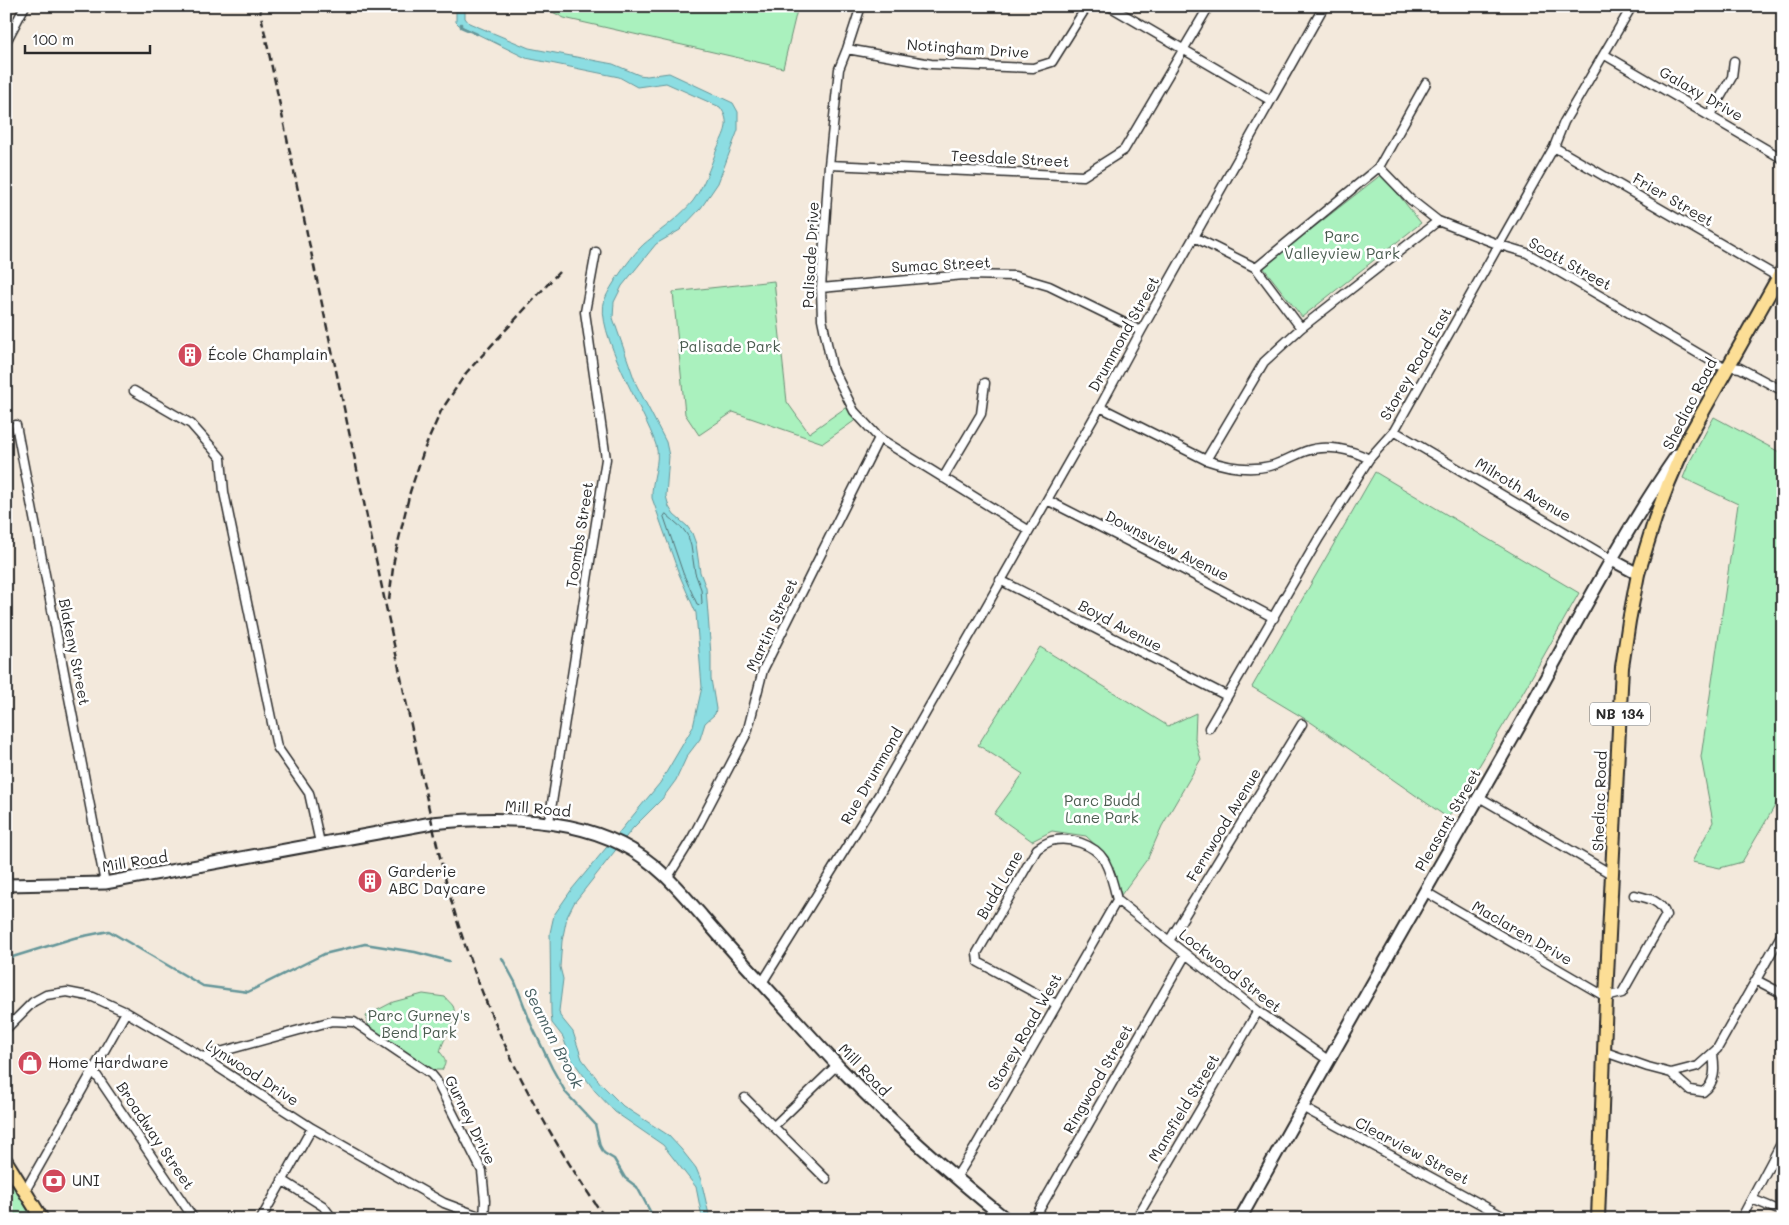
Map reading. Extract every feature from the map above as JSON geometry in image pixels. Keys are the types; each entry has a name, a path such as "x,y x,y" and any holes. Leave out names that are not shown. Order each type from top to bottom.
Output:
{"main road":[{"name":"Shediac Road","path":"1598,1219 1606,998 1622,667 1638,574 1655,520 1687,440 1780,273"},
{"path":"6,1161 42,1219"}],"street":[{"path":"6,42 25,6"},
{"name":"Palisade Drive","path":"861,6 847,50 838,69 829,165 821,288 822,319 832,367 854,411 879,438 1028,530"},
{"name":"Notingham Drive","path":"847,50 931,64 1034,68 1052,62 1088,6"},
{"path":"1109,6 1270,100"},
{"name":"Teesdale Street","path":"829,165 1083,176 1124,150 1209,6"},
{"name":"Storey Road East","path":"1209,728 1319,538 1369,459 1394,431 1554,147 1564,122 1632,6"},
{"name":"Drummond Street","path":"1000,580 1100,407 1323,8"},
{"name":"Galaxy Drive","path":"1605,55 1783,159"},
{"path":"1710,115 1732,77 1734,61"},
{"path":"1256,268 1379,167 1426,83"},
{"name":"Frier Street","path":"1554,147 1780,273"},
{"name":"Scott Street","path":"1379,167 1410,199 1438,221 1500,245 1527,253 1718,365 1740,368 1783,391"},
{"path":"1206,460 1264,362 1301,328 1415,241 1438,221"},
{"path":"1194,237 1256,268 1301,328"},
{"name":"Toombs Street","path":"548,822 606,459 585,312 596,252"},
{"name":"Sumac Street","path":"821,288 964,275 1015,276 1049,286 1141,331"},
{"path":"943,478 981,414 985,383"},
{"path":"134,391 191,424 220,458 224,492 276,747 309,793 320,843"},
{"path":"1100,407 1206,460 1223,466 1244,468 1270,466 1307,450 1337,448 1369,459"},
{"name":"Blakeny Street","path":"16,425 105,883"},
{"name":"Milroth Avenue","path":"1394,431 1638,574"},
{"name":"Martin Street","path":"668,877 692,838 747,733 764,670 879,438"},
{"name":"Pleasant Street","path":"1240,1219 1328,1060 1651,492 1687,440"},
{"name":"Downsview Avenue","path":"1046,500 1171,563 1274,618"},
{"name":"Boyd Avenue","path":"1000,580 1227,696"},
{"name":"Rue Drummond","path":"762,983 875,801 1000,580"},
{"name":"Fernwood Avenue","path":"1169,941 1302,724"},
{"path":"1479,797 1613,875"},
{"name":"Mill Road","path":"7,885 105,883 450,821 548,822 600,834 640,855 668,877 837,1065 898,1126 1006,1219"},
{"name":"Budd Lane","path":"1056,1004 978,962 977,953 1037,849 1051,841 1070,840 1088,846 1102,857 1112,876 1117,900"},
{"path":"6,873 7,885"},
{"name":"Maclaren Drive","path":"1424,891 1606,998"},
{"path":"1606,998 1622,993 1666,915 1664,908 1653,900 1634,895"},
{"name":"Lockwood Street","path":"1117,900 1258,1011 1328,1060"},
{"name":"Storey Road West","path":"957,1176 974,1150 1117,900"},
{"path":"1605,1052 1648,1067 1672,1072 1698,1066 1713,1054 1783,932"},
{"name":"Ringwood Street","path":"1034,1219 1186,954"},
{"path":"1756,980 1783,994"},
{"name":"Lynwood Drive","path":"6,1029 33,1002 46,995 67,992 93,997 126,1012 202,1057 312,1128 444,1202 484,1219"},
{"name":"Mansfield Street","path":"1136,1219 1258,1011"},
{"path":"25,1191 126,1012"},
{"name":"Gurney Drive","path":"202,1057 332,1021 354,1022 431,1074 436,1080 482,1171 485,1201 484,1219"},
{"path":"1672,1072 1690,1090 1703,1092 1711,1085 1714,1077 1713,1054"},
{"path":"774,1126 837,1065"},
{"name":"Broadway Street","path":"93,1070 194,1219"},
{"path":"745,1098 826,1179"},
{"name":"Clearview Street","path":"1302,1107 1508,1219"},
{"path":"261,1219 312,1128"},
{"path":"1741,1219 1783,1140"},
{"path":"282,1180 322,1206 333,1219"},
{"path":"1752,1199 1783,1212"}],"green space":[{"path":"541,6 798,6 783,68 564,18"},
{"name":"Parc Valleyview Park","path":"1382,174 1421,223 1302,317 1263,267"},
{"name":"Palisade Park","path":"774,281 787,402 809,433 848,406 857,419 823,443 733,412 699,435 685,414 673,292"},
{"path":"1714,417 1783,454 1783,792 1742,862 1720,868 1692,862 1713,822 1701,757 1738,504 1683,478"},
{"path":"1375,472 1579,593 1525,689 1448,818 1312,723 1252,687"},
{"name":"Parc Budd Lane Park","path":"1040,647 1168,726 1196,713 1195,739 1201,759 1162,826 1148,858 1121,895 1107,856 1086,836 1052,831 1032,841 994,814 1023,774 978,745"},
{"name":"Parc Gurney's Bend Park","path":"423,994 445,997 453,1006 454,1016 440,1052 445,1061 442,1070 433,1070 369,1027 366,1016 393,1002"},
{"path":"6,1176 10,1182 33,1219 6,1219"}],"water":[{"path":"456,6 465,6 465,18 469,23 529,48 613,64 639,75 647,76 669,73 733,103 738,112 738,130 718,183 701,208 680,230 656,244 622,286 614,302 613,318 636,384 666,442 669,456 666,496 669,507 674,515 687,526 696,544 700,572 706,588 715,714 705,723 700,739 687,756 676,780 662,799 633,828 574,903 567,917 562,941 560,967 563,979 560,1016 573,1032 582,1059 601,1084 623,1106 668,1135 681,1149 696,1168 701,1180 710,1219 703,1219 696,1187 663,1145 615,1112 595,1091 570,1057 563,1037 552,1023 550,933 554,915 572,889 660,783 693,727 702,687 696,613 679,574 652,498 657,464 656,445 613,350 606,330 603,313 607,294 630,260 643,245 671,223 697,195 726,128 726,118 720,107 666,83 637,87 619,77 526,58 459,25 456,22"}],"waterway":[{"path":"461,24 461,27 477,34"},
{"name":"Seaman Brook","path":"6,959 74,938 109,931 203,986 248,992 324,954 365,944 415,952 449,961"},
{"name":"Seaman Brook","path":"502,958 515,982 531,1024 566,1093 595,1124 600,1146 604,1153 614,1159 625,1178 637,1187 651,1213 660,1219"}],"railway":[{"path":"259,6 422,777 452,902 477,979 525,1086 563,1154 606,1219"},
{"path":"389,600 394,560 410,492 424,450 441,411 466,373 559,272"}],"place":[{"name":"École Champlain","path":"190,355"},
{"name":"Garderie ABC Daycare","path":"370,881"},
{"name":"Home Hardware","path":"30,1063"},
{"name":"UNI","path":"54,1181"}]}
